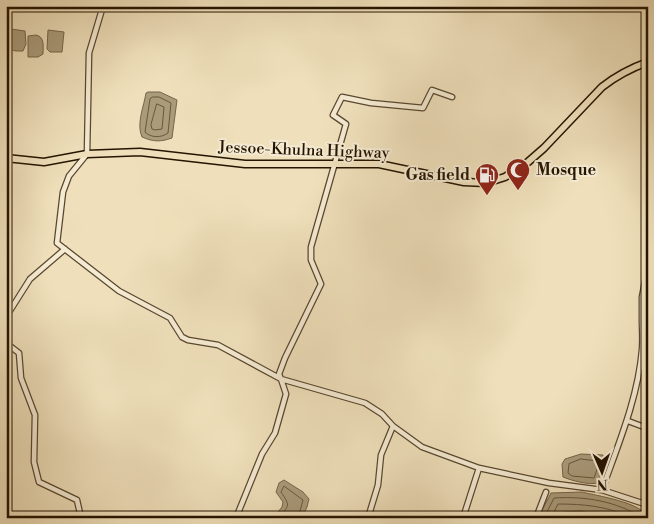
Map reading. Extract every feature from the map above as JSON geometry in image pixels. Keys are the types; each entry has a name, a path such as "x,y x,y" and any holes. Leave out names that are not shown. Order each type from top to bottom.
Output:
{"highway":[{"name":"Jessoe-Khulna Highway","path":"6,158 44,162 87,154 140,152 245,164 379,164 470,183 497,181 539,153 602,87 618,76 648,62"}],"street":[{"path":"103,6 89,53 87,154 69,176 63,192 57,243 119,291 170,318 182,336 188,340 218,345 281,379 365,403 382,414 393,426 422,447 479,468 549,483 602,490 648,505"},
{"path":"236,518 262,454 275,433 286,394 279,374 321,284 311,260 311,246 346,124 333,116 342,97 371,103 424,108 432,90 452,97"},
{"path":"6,317 30,280 65,249"},
{"path":"602,490 626,422 637,382 642,350 642,297 648,266"},
{"path":"642,319 648,321"},
{"path":"6,343 19,353 20,378 35,415 34,462 39,482 77,500 81,518"},
{"path":"628,421 644,427 648,424"},
{"path":"368,518 378,485 381,455 393,426"},
{"path":"463,518 479,468"},
{"path":"536,518 546,492"}],"water":[{"path":"8,30 25,31 26,44 23,51 7,49"},
{"path":"48,30 64,32 62,52 50,52 47,49"},
{"path":"36,35 42,40 43,54 38,57 28,57 28,36"},
{"path":"160,92 177,100 172,138 157,141 142,137 140,121 146,93"},
{"path":"581,454 603,455 604,464 598,483 580,482 563,477 562,464 565,459"},
{"path":"284,480 303,492 309,499 302,518 273,518 282,507 283,502 276,492 279,483"},
{"path":"582,492 628,504 644,512 648,518 538,518 551,493"}],"railway":[{"path":"6,9 119,6"}],"place":[{"name":"Mosque","path":"518,191"},
{"name":"Gas field","path":"487,196"}]}
